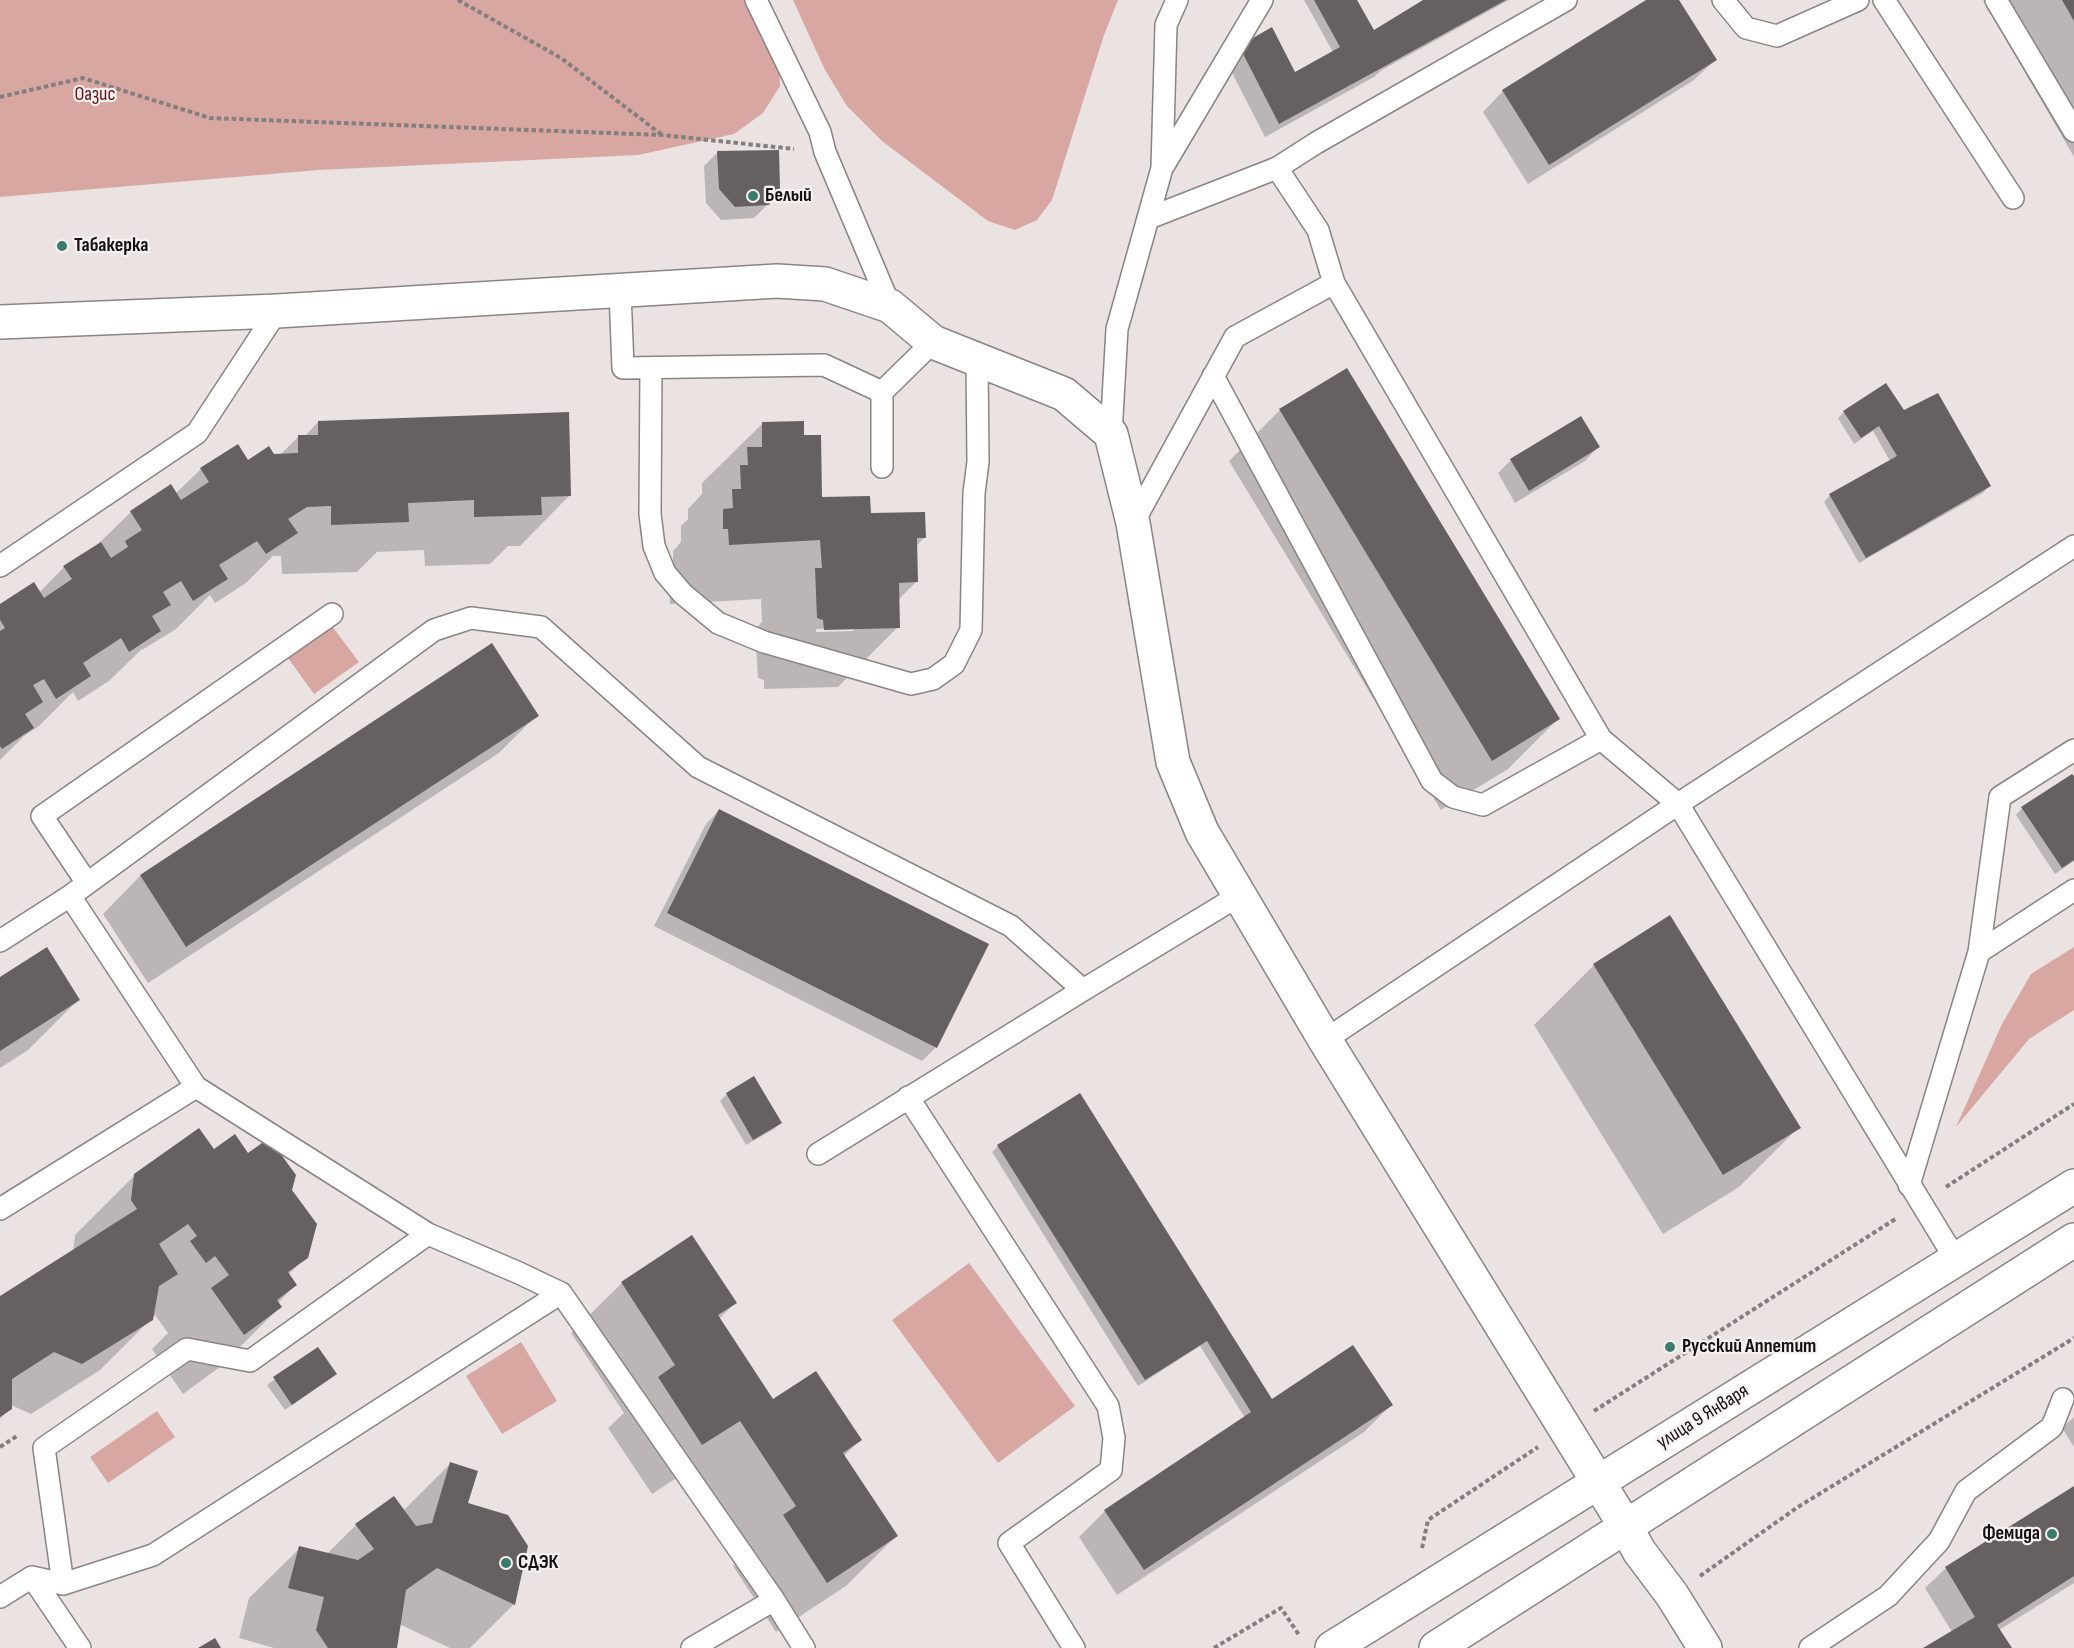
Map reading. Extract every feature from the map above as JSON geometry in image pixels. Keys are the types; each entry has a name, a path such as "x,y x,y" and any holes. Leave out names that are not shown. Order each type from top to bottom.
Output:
{"street":[{"path":"0,322 277,311 777,281 825,285 890,306 933,342 1064,394 1111,434 1134,523 1173,762 1202,832 1325,1040 1639,1551 1672,1595 1705,1648"},
{"name":"улица 9 Января","path":"1317,1644 1598,1482 2074,1186"},
{"path":"1436,1648 2074,1240"},
{"path":"1956,1260 1978,1300"}],"lane":[{"path":"756,0 820,132 825,152 890,306"},
{"path":"1111,434 1117,329 1162,168 1166,26 1178,0"},
{"path":"1162,168 1262,0"},
{"path":"1149,218 1277,168 1316,143 1566,0"},
{"path":"1723,0 1746,28 1778,36 1858,0"},
{"path":"1884,0 2013,198"},
{"path":"1996,0 2074,131"},
{"path":"1277,168 1318,230 1334,283 1601,739 1678,804 1956,1260"},
{"path":"1134,523 1235,337 1334,283"},
{"path":"620,291 623,368 824,365 882,392"},
{"path":"0,566 197,434 277,311"},
{"path":"882,467 882,392 933,342"},
{"path":"651,368 650,514 654,546 665,573 683,594 718,623 764,642 911,684 933,679 954,664 971,630 974,493 978,462 977,359"},
{"path":"1213,376 1432,781 1453,797 1483,805 1601,739"},
{"path":"1325,1040 1678,804 2074,546"},
{"path":"87,883 42,816 332,614"},
{"path":"0,940 70,896 434,630 471,618 542,627 698,767 1011,926 1083,990"},
{"path":"1915,1194 1979,952 2000,797 2074,750"},
{"path":"1979,952 2074,890"},
{"path":"818,1154 1240,895"},
{"path":"70,896 196,1087 428,1234 561,1293 774,1600 804,1648"},
{"path":"0,1209 196,1087"},
{"path":"908,1097 1108,1406 1114,1438 1111,1470 1009,1544 1074,1648"},
{"path":"63,1584 44,1448 187,1349 250,1361 428,1234"},
{"path":"0,1597 32,1577 63,1584 153,1555 561,1293"},
{"path":"1810,1648 1888,1596 1939,1541 1966,1491 2052,1427 2063,1399"},
{"path":"32,1577 80,1648"},
{"path":"692,1648 774,1600"}],"path":[{"path":"458,0 561,58 662,135"},
{"path":"0,97 83,78 210,118 662,135 825,152"},
{"path":"1422,1550 1428,1520 1915,1194 2074,1104"},
{"path":"1672,1595 1798,1507 2074,1338"},
{"path":"1214,1648 1281,1608 1317,1644"}],"green space":[{"name":"Оазис","path":"0,0 747,0 779,66 780,86 763,113 734,134 638,155 318,170 0,197"},
{"path":"793,0 1118,0 1104,35 1052,200 1037,220 1015,230 988,221 882,141 847,106 825,70"},
{"path":"332,626 359,662 314,694 288,658"},
{"path":"2074,947 2074,1010 2029,1039 1956,1127 2002,1024 2031,974"},
{"path":"969,1263 1075,1406 998,1463 892,1320"},
{"path":"521,1342 557,1401 502,1434 466,1376"},
{"path":"157,1411 175,1437 108,1483 90,1457"}],"building":[{"path":"1314,0 1357,0 1374,30 1423,0 1506,0 1279,124 1239,46 1272,27 1295,72 1340,47"},
{"path":"1646,0 1679,0 1717,60 1549,165 1502,90"},
{"path":"2062,0 2074,0 2074,21"},
{"path":"779,150 780,188 769,205 735,207 719,189 717,151"},
{"path":"1347,368 1560,719 1492,761 1279,409"},
{"path":"1886,383 1904,410 1938,393 1991,486 1866,558 1829,494 1897,456 1879,426 1861,438 1843,411"},
{"path":"569,412 571,496 541,497 542,515 474,517 474,500 408,503 409,522 331,525 331,506 307,507 288,519 298,533 266,554 257,541 219,565 228,579 193,601 181,581 163,592 171,605 152,616 161,631 129,652 121,638 83,663 91,676 56,699 44,679 33,685 43,702 25,714 34,728 2,749 0,746 0,631 5,628 0,620 0,604 34,582 44,598 72,579 63,566 101,542 111,558 128,547 125,541 142,530 130,511 171,484 181,500 209,482 200,468 238,444 248,460 269,446 274,454 298,453 298,435 318,435 318,421"},
{"path":"1581,416 1600,447 1529,491 1510,459"},
{"path":"804,421 804,435 821,435 822,497 870,496 871,513 925,512 926,538 917,538 918,582 899,583 900,628 824,630 823,620 817,618 815,568 822,568 820,540 729,545 728,529 723,529 723,509 733,508 732,489 741,489 740,465 748,465 747,447 762,447 762,422"},
{"path":"492,643 539,716 186,947 140,875"},
{"path":"2072,774 2074,776 2074,860 2062,868 2021,807"},
{"path":"719,809 989,944 937,1048 667,913"},
{"path":"1670,915 1801,1128 1723,1175 1593,964"},
{"path":"47,947 80,1000 0,1051 0,977"},
{"path":"754,1076 782,1123 753,1140 726,1093"},
{"path":"1080,1093 1272,1399 1353,1345 1393,1405 1144,1570 1104,1510 1251,1412 1207,1341 1145,1380 997,1145"},
{"path":"199,1128 214,1149 235,1134 248,1153 269,1138 296,1175 292,1190 317,1224 308,1258 288,1272 297,1285 277,1300 282,1307 244,1335 211,1288 229,1275 215,1256 206,1263 190,1241 197,1236 188,1224 159,1244 178,1274 159,1286 153,1320 82,1364 54,1352 12,1379 12,1409 0,1417 0,1296 137,1209 131,1200 134,1174"},
{"path":"692,1235 737,1303 718,1315 773,1399 816,1371 862,1440 843,1453 898,1536 827,1583 783,1515 796,1506 740,1421 702,1445 658,1377 675,1365 621,1282"},
{"path":"318,1347 337,1374 292,1405 273,1377"},
{"path":"450,1462 478,1471 468,1503 508,1515 528,1546 515,1605 437,1568 406,1590 397,1648 328,1648 316,1630 324,1597 288,1588 299,1546 358,1560 374,1549 355,1524 394,1496 416,1526 432,1523"},
{"path":"2074,1486 2074,1576 1997,1625 2012,1648 1923,1648 1975,1617 1945,1567"},
{"path":"215,1638 221,1648 198,1648"}],"place":[{"name":"Белый","path":"753,196"},
{"name":"Табакерка","path":"62,246"},
{"name":"Русский Аппетит","path":"1670,1347"},
{"name":"Фемида","path":"2052,1534"},
{"name":"СДЭК","path":"506,1563"}]}
